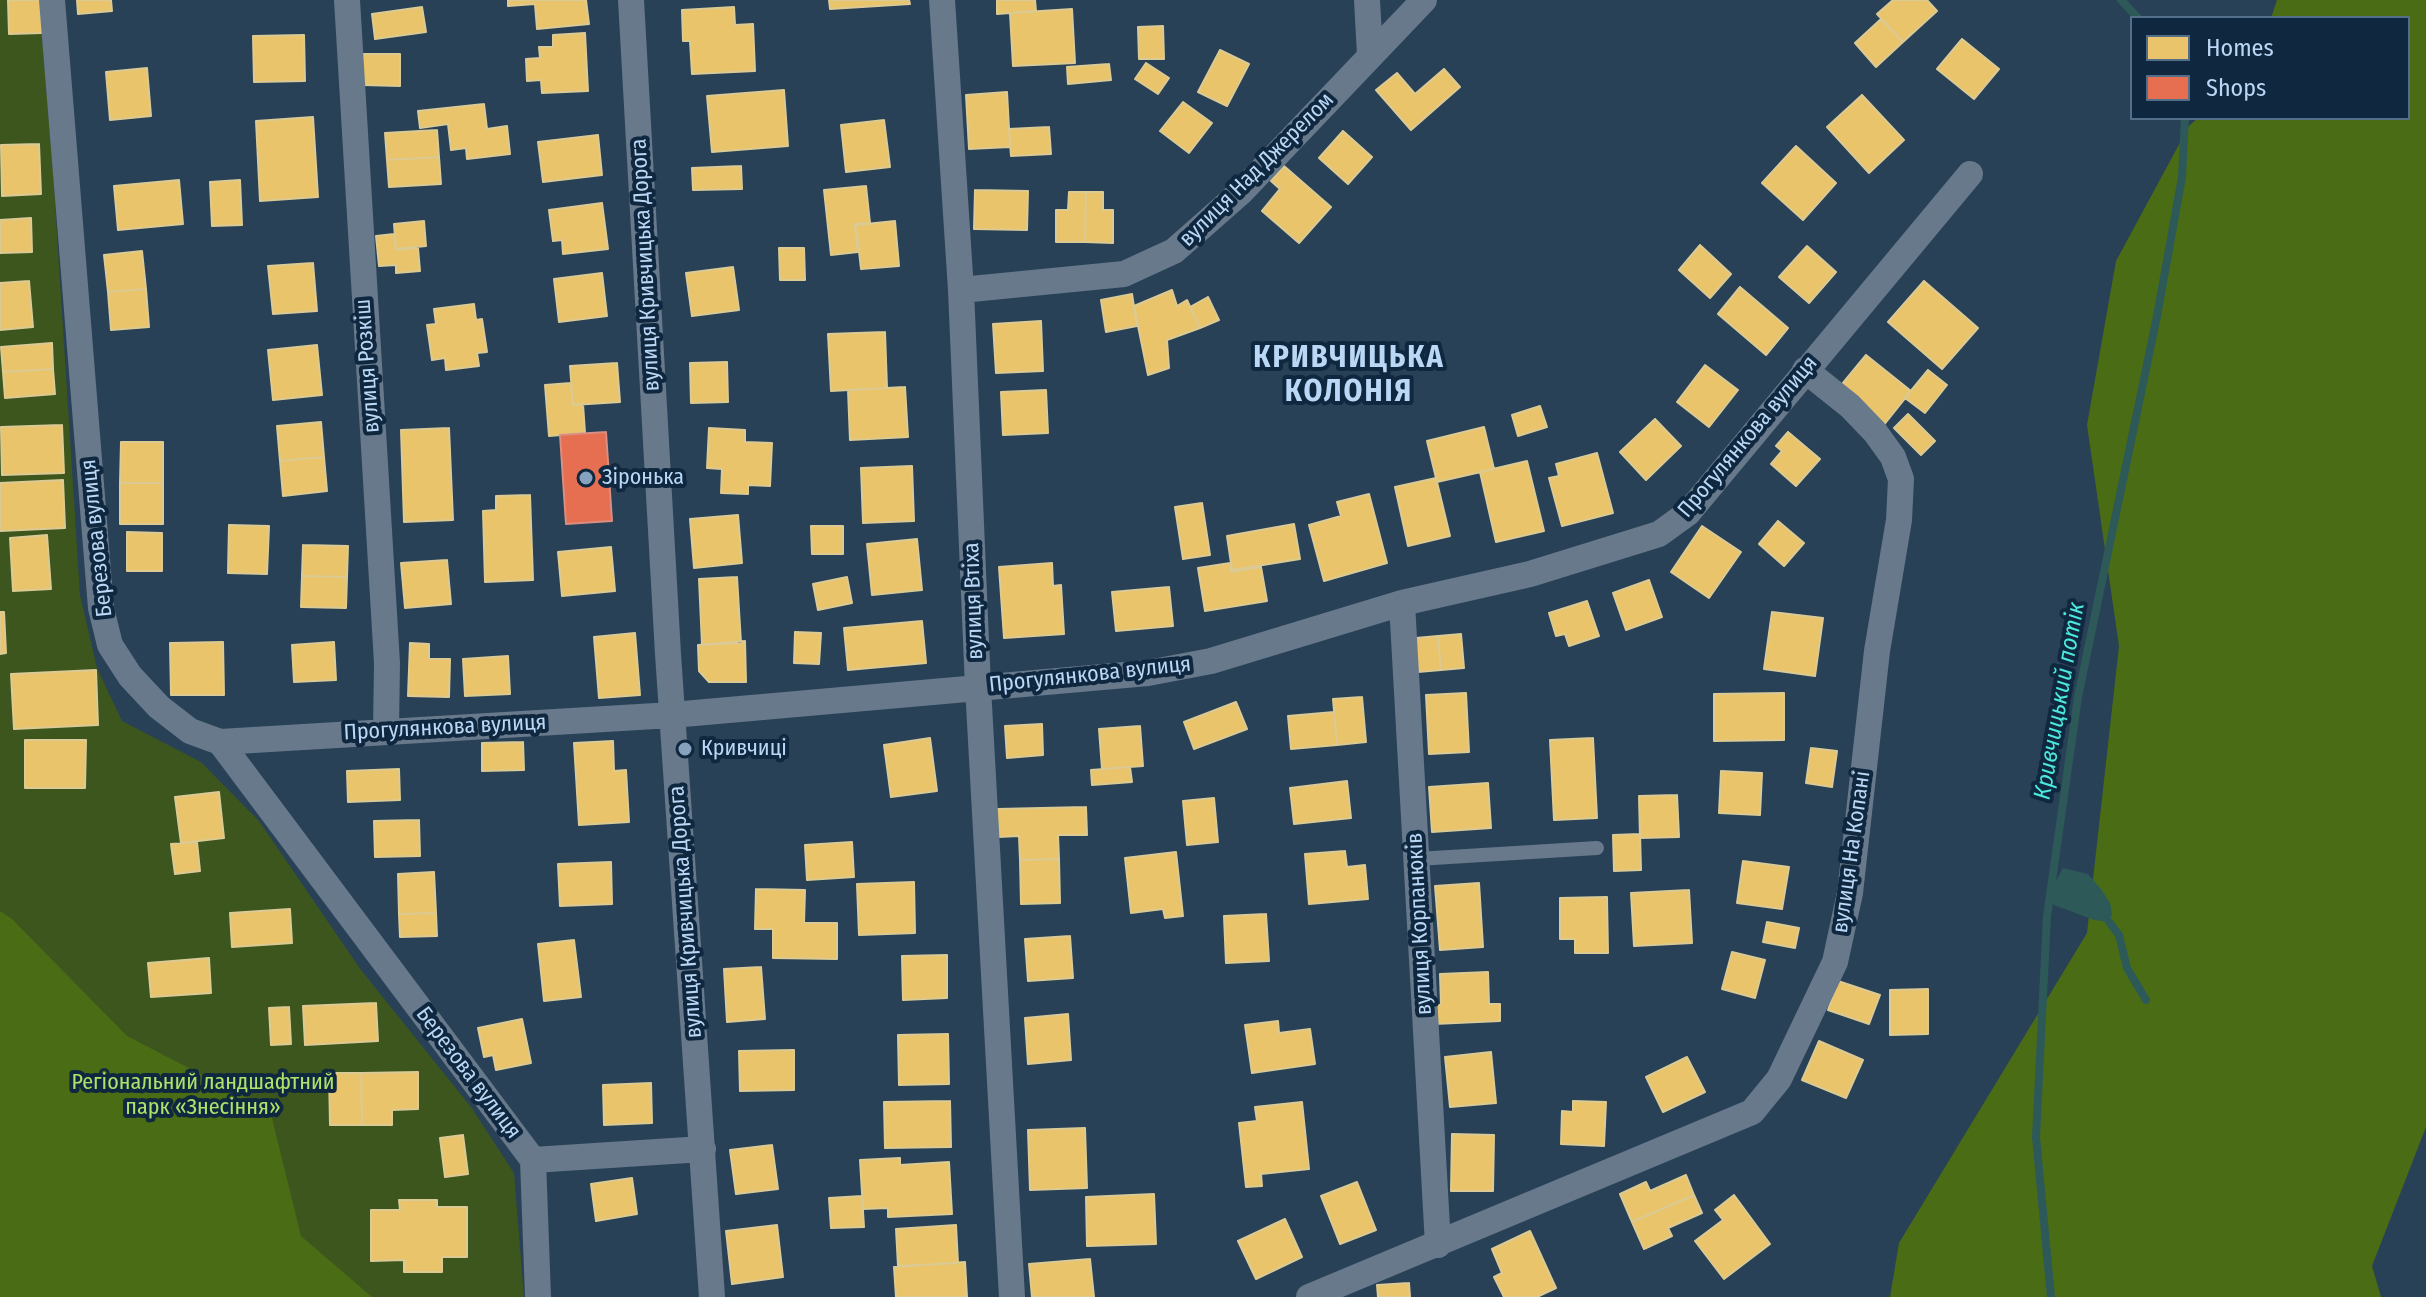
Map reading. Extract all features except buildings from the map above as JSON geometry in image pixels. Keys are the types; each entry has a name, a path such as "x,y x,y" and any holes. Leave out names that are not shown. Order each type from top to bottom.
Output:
{"street":[{"name":"Березова вулиця","path":"52,0 101,608 110,645 130,676 159,707 190,731 220,742 533,1160 538,1297"},
{"name":"вулиця Розкіш","path":"347,0 387,663 386,731"},
{"name":"вулиця Кривчицька Дорога","path":"631,0 672,715 712,1297"},
{"name":"вулиця Втіха","path":"942,0 961,290 978,687 1012,1297"},
{"path":"1367,0 1370,55"},
{"name":"вулиця Над Джерелом","path":"961,290 1124,274 1174,251 1241,192 1424,0"},
{"name":"Прогулянкова вулиця","path":"220,742 672,715 1148,673 1211,661 1402,603 1530,574 1659,534 1688,513 1970,174"},
{"name":"вулиця На Копані","path":"1309,1297 1752,1112 1779,1079 1835,962 1850,893 1877,651 1899,520 1901,479 1893,457 1875,432 1850,406 1805,370"},
{"name":"вулиця Корпанюків","path":"1402,603 1438,1245"},
{"name":"Березова вулиця","path":"533,1160 703,1149"}],"lane":[{"path":"1417,859 1597,848"}],"green space":[{"name":"Регіональний ландшафтний парк «Знесіння»","path":"0,0 39,0 80,595 97,668 122,721 201,762 259,821 361,970 471,1107 514,1173 524,1297 0,1297"},
{"path":"2277,0 2426,0 2426,1127 2372,1266 2381,1297 1890,1297 1899,1243 2087,933 2119,646 2087,425 2116,261 2189,126 2196,120 2410,120 2410,16 2272,16"},
{"path":"0,911 12,919 127,1036 270,1110 301,1236 372,1297 0,1297"}],"shaded area":[{"path":"2063,868 2088,874 2101,889 2110,903 2112,914 2109,922 2094,920 2054,905 2051,898 2053,886"}],"waterway":[{"name":"Кривчицький потік","path":"2121,0 2136,16"},
{"name":"Кривчицький потік","path":"2051,1297 2036,1137 2047,916 2078,697 2157,316 2182,177 2185,120"},
{"path":"2109,922 2119,935 2127,968 2146,1000"}],"place":[{"name":"Зіронька","path":"586,478"},
{"name":"Кривчиці","path":"685,749"}],"district":[{"name":"КРИВЧИЦЬКА КОЛОНІЯ","path":"1349,376"}]}
